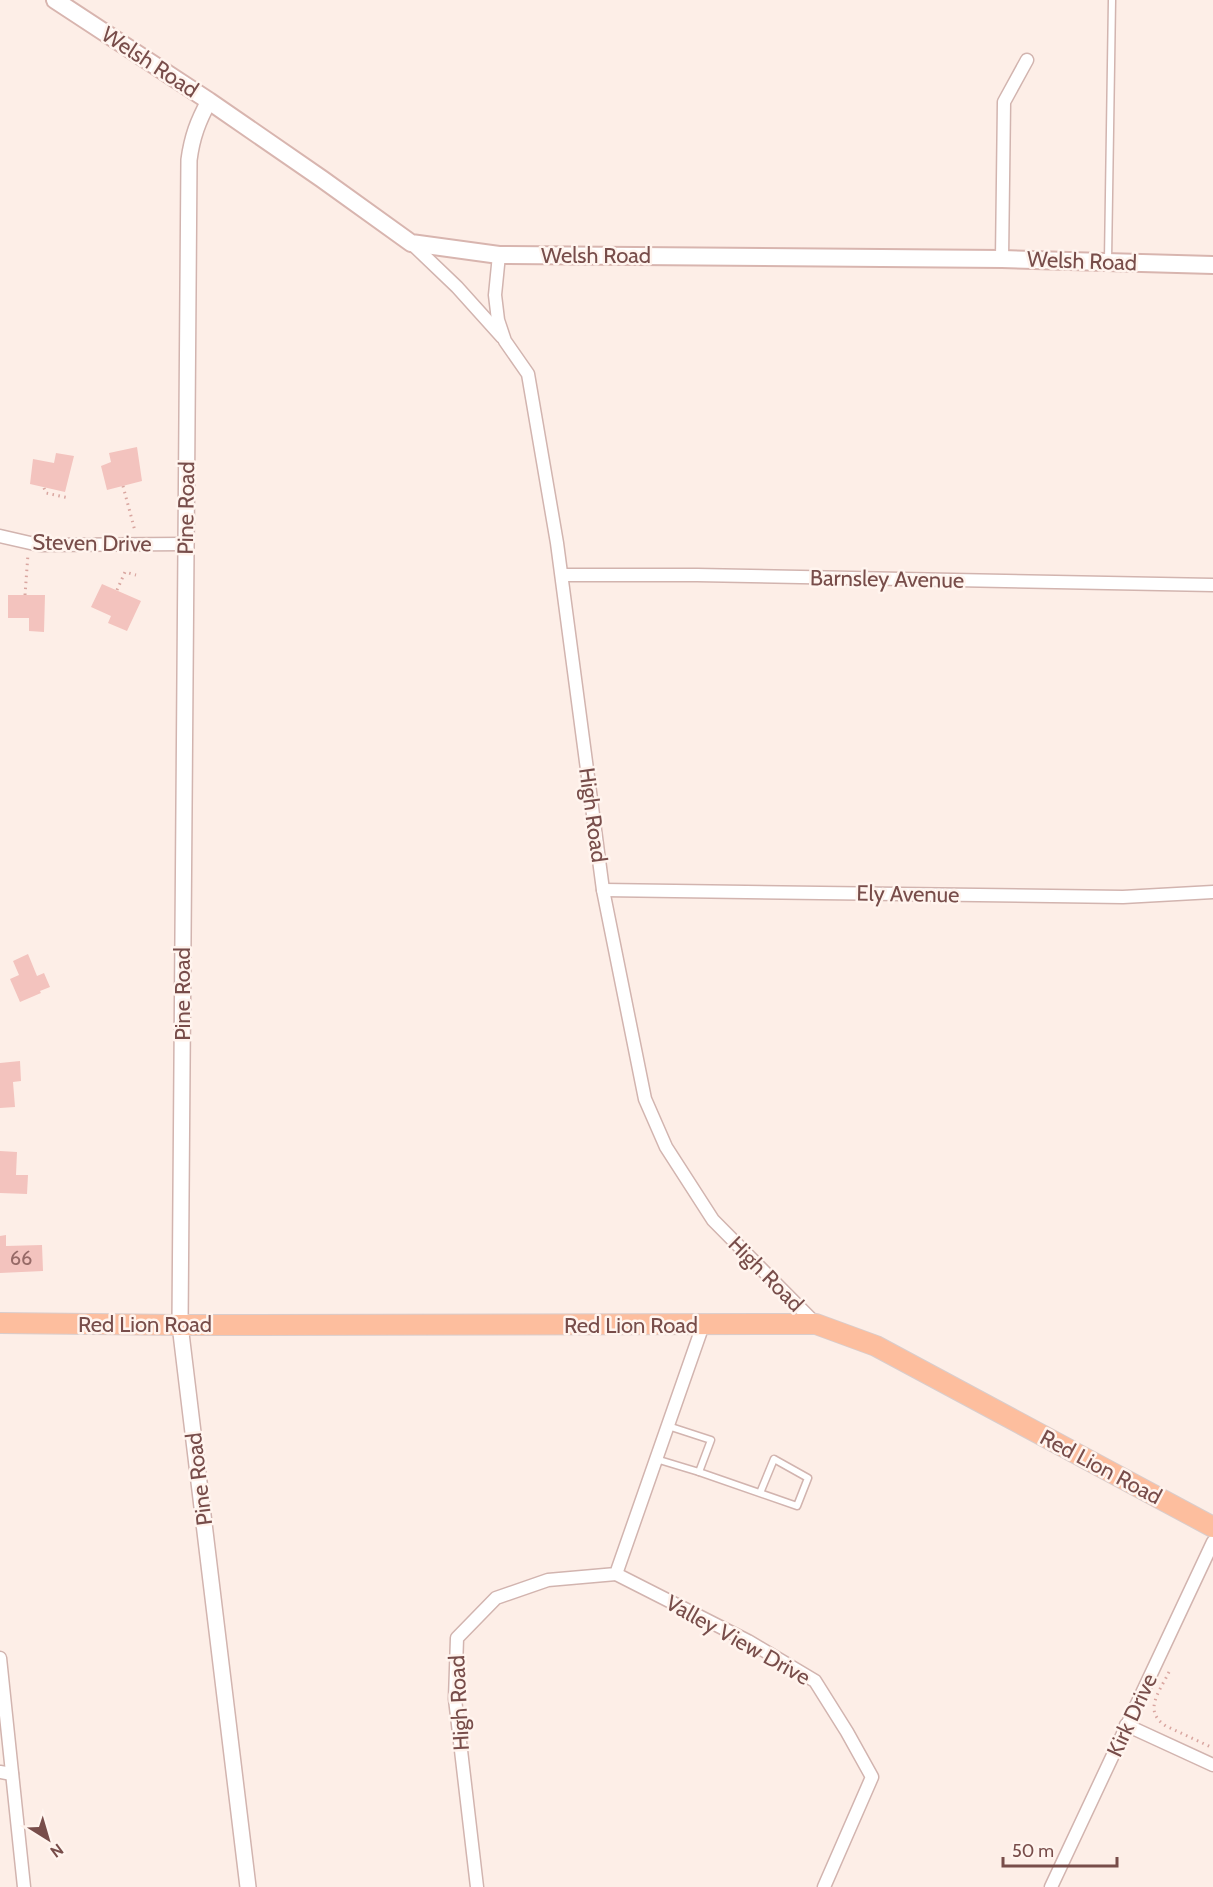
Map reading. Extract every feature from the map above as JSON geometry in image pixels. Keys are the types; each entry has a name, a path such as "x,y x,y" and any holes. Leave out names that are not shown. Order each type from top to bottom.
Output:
{"main road":[{"name":"Welsh Road","path":"55,0 209,100 411,243 499,255 1002,259 1213,265"},
{"name":"Red Lion Road","path":"0,1323 816,1324 876,1346 1213,1527"}],"street":[{"path":"1002,259 1004,102 1027,60"},
{"name":"Pine Road","path":"209,100 196,124 189,160 180,1325 249,1887"},
{"path":"411,243 457,287 505,341"},
{"name":"High Road","path":"499,255 495,295 498,320 505,341 528,374 562,575 603,890 645,1099 666,1147 713,1220 816,1324"},
{"name":"Steven Drive","path":"0,536 46,546 185,544"},
{"name":"Barnsley Avenue","path":"562,575 697,575 1213,585"},
{"name":"Ely Avenue","path":"603,890 1123,897 1213,892"},
{"path":"616,1574 703,1325"},
{"name":"Kirk Drive","path":"1051,1887 1213,1542"},
{"name":"High Road","path":"477,1887 455,1699 457,1638 496,1598 548,1580 616,1574"},
{"name":"Valley View Drive","path":"616,1574 748,1641 815,1681 872,1777 824,1887"},
{"path":"0,1658 6,1773 24,1887"},
{"path":"1126,1725 1213,1765"}],"lane":[{"path":"1108,262 1112,0"},
{"path":"668,1426 711,1440 699,1472"},
{"path":"656,1459 797,1506 808,1478 774,1459 760,1493"}],"path":[{"path":"123,486 138,545"},
{"path":"45,488 45,493 69,498"},
{"path":"25,594 28,543"},
{"path":"117,590 125,572 136,575"},
{"path":"1171,1667 1152,1708 1153,1715 1166,1726 1213,1748"}],"building":[{"path":"137,447 142,481 107,490 101,466 111,462 109,453"},
{"path":"56,453 74,456 65,492 30,484 33,459 54,463"},
{"path":"102,584 141,601 127,631 108,623 111,616 91,607"},
{"path":"8,595 45,595 44,632 29,631 29,618 8,618"},
{"path":"28,954 37,976 44,973 50,987 20,1002 10,979 19,975 13,961"},
{"path":"20,1061 21,1081 13,1082 15,1107 0,1108 0,1063"},
{"path":"0,1151 17,1152 16,1175 28,1175 27,1194 0,1193"},
{"path":"6,1235 6,1246 42,1245 43,1271 0,1273 0,1236"}]}
